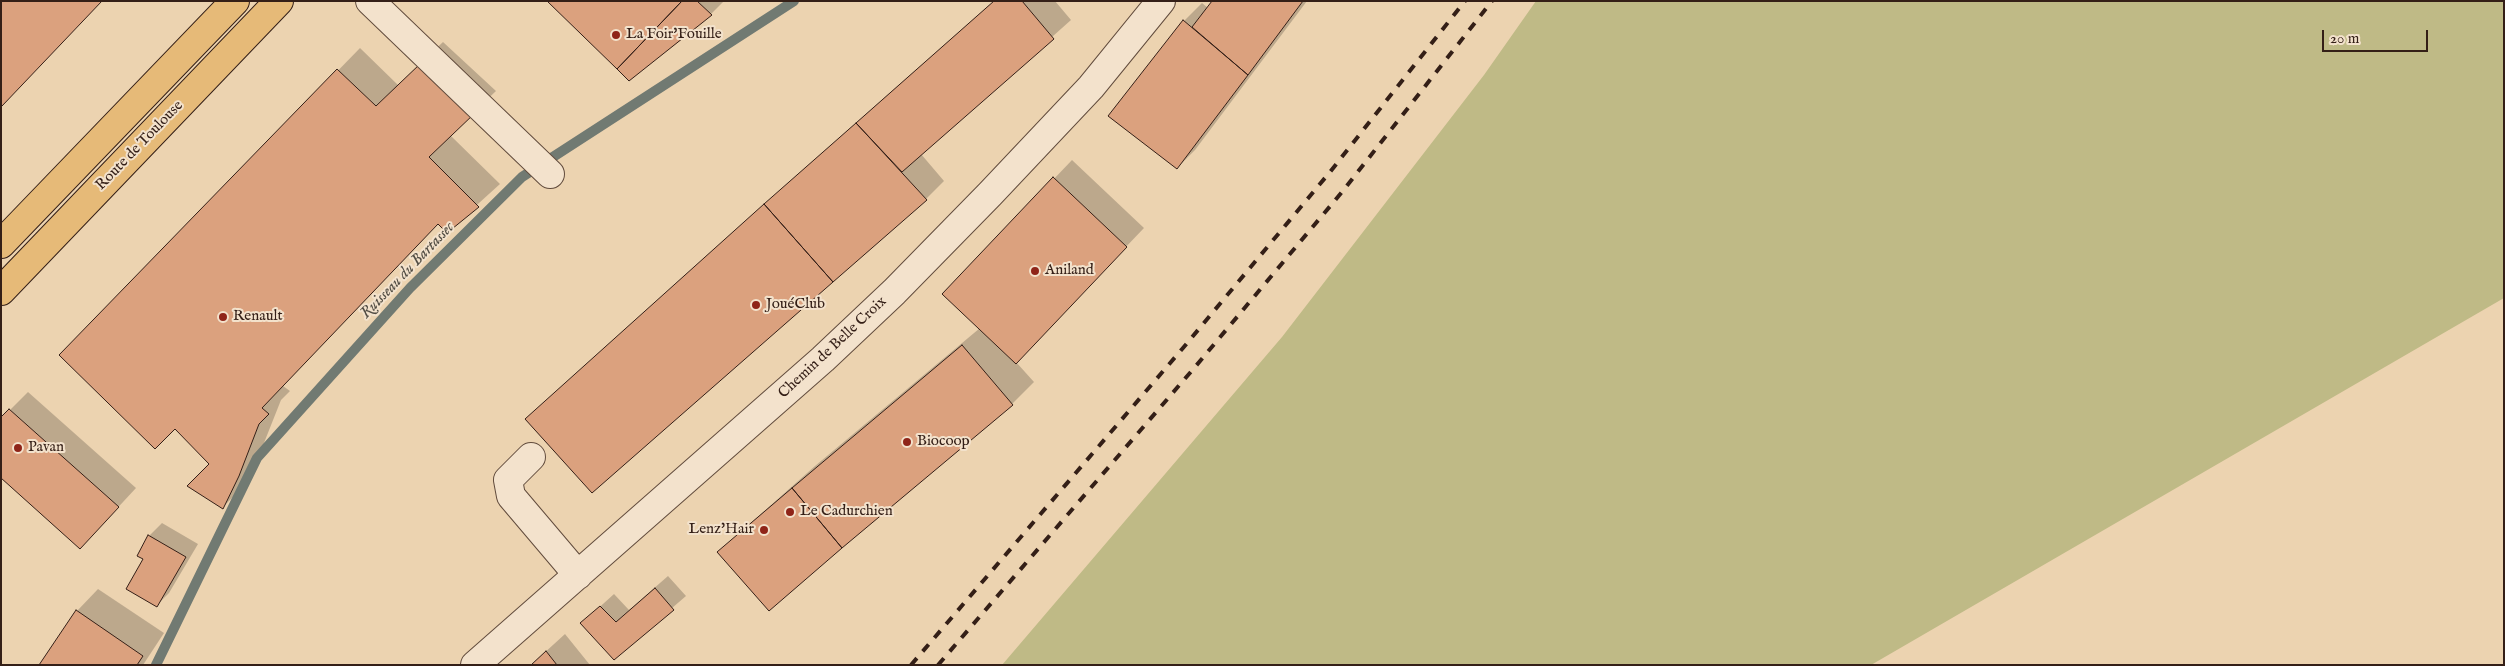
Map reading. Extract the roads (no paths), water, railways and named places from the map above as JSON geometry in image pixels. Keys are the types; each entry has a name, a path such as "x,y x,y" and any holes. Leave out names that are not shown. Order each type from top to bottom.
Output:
{"main road":[{"path":"1,244 235,1"},
{"name":"Route de Toulouse","path":"1,292 279,1"}],"street":[{"path":"370,1 550,174"},
{"name":"Chemin de Belle Croix","path":"475,665 823,359 894,292 1091,87 1161,1"},
{"path":"531,457 508,480 510,496 578,575"}],"waterway":[{"name":"Ruisseau du Bartassec","path":"156,665 257,458 410,288 522,177 794,1"}],"railway":[{"path":"911,665 1183,348 1330,172 1465,1"},
{"path":"938,665 1195,367 1342,192 1492,1"}],"place":[{"name":"La Foir'Fouille","path":"616,35"},
{"name":"Aniland","path":"1035,271"},
{"name":"JouéClub","path":"756,305"},
{"name":"Renault","path":"223,317"},
{"name":"Biocoop","path":"907,442"},
{"name":"Pavan","path":"18,448"},
{"name":"Le Cadurchien","path":"790,512"},
{"name":"Lenz'Hair","path":"764,530"}]}
